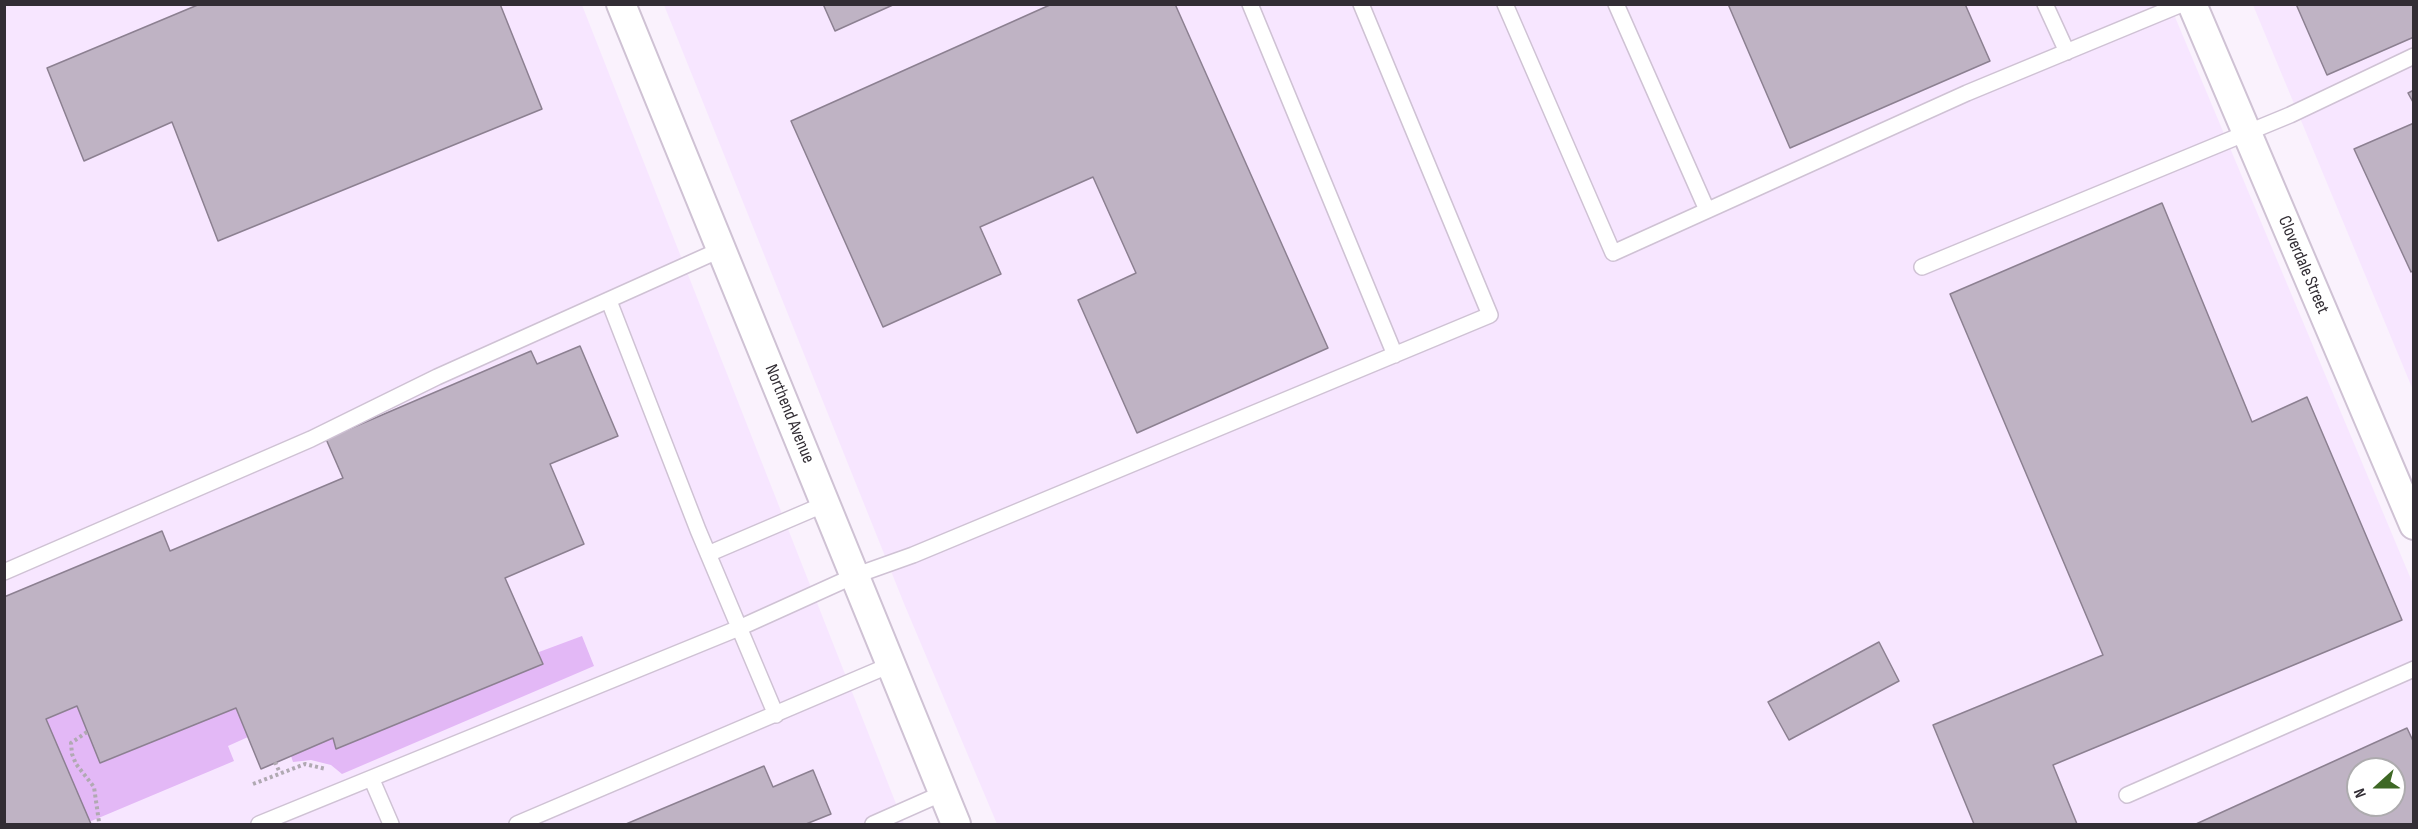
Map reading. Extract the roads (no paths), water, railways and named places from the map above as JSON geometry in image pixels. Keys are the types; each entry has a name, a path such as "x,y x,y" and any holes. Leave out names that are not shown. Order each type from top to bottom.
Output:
{"street":[{"name":"Northend Avenue","path":"621,4 956,825"},
{"name":"Cloverdale Street","path":"2192,4 2414,525"}],"lane":[{"path":"1250,4 1395,355"},
{"path":"259,825 739,627 854,576 913,555 1490,315 1361,4"},
{"path":"1505,4 1613,253 1967,93 2182,4"},
{"path":"1616,4 1707,210"},
{"path":"2045,4 2067,52"},
{"path":"1922,267 2246,133 2414,56"},
{"path":"4,572 311,440 437,376 609,302 722,249"},
{"path":"609,302 708,554 776,715"},
{"path":"708,554 825,504"},
{"path":"517,825 890,665"},
{"path":"2127,795 2414,669"},
{"path":"372,780 391,825"},
{"path":"873,825 943,793"}]}
